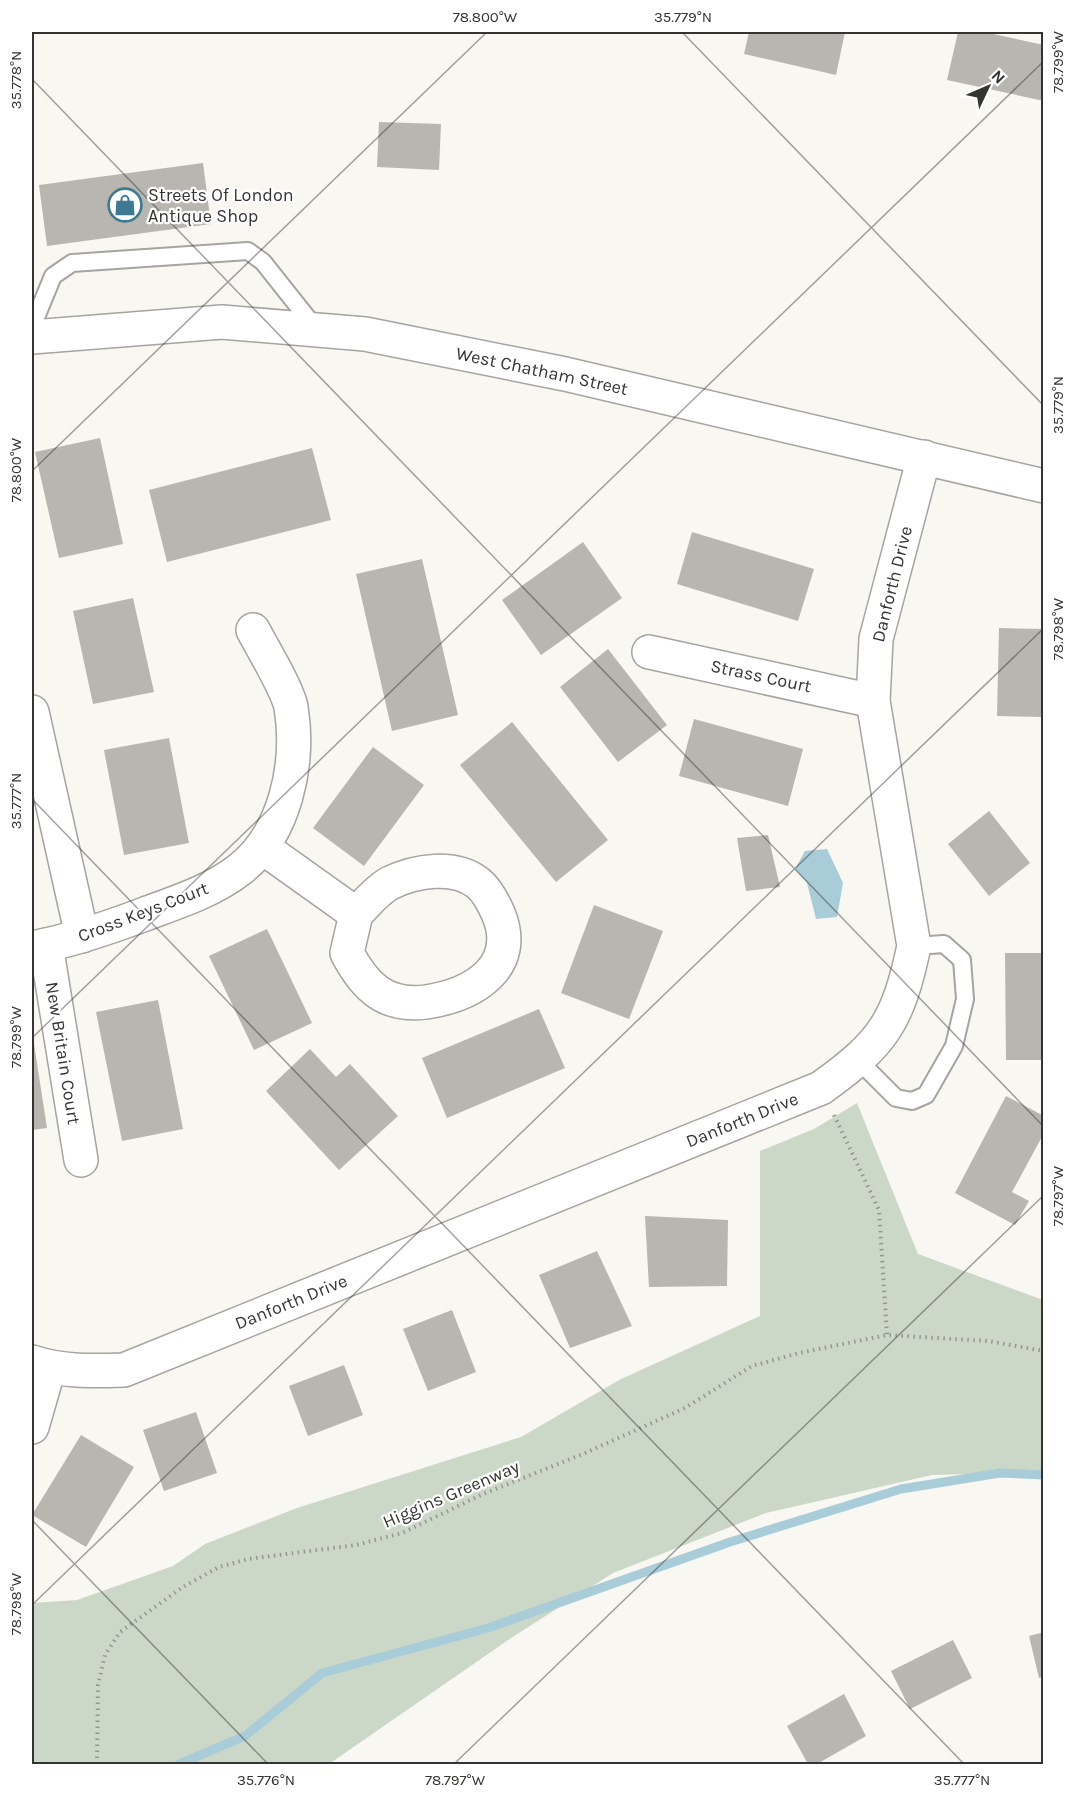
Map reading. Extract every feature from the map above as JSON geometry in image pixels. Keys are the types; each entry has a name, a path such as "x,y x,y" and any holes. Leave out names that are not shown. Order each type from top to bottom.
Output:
{"street":[{"name":"West Chatham Street","path":"32,337 222,322 365,334 540,369 1044,486"},
{"name":"Danforth Drive","path":"40,1365 86,1372 124,1370 821,1088 859,1061 890,1023 905,986 914,946 873,701 878,628 924,457"},
{"name":"Cross Keys Court","path":"39,947 81,936 210,888 240,869 262,847 279,815 288,790 293,737 291,705 253,630"},
{"name":"Strass Court","path":"649,652 873,701"},
{"path":"32,712 81,936"},
{"path":"262,847 356,914"},
{"path":"426,871 453,873 477,882 492,899 504,928 502,957 485,980 467,990 446,998 423,1002 394,1002 373,989 358,973 347,953 356,914 389,884 426,871"},
{"name":"New Britain Court","path":"39,947 81,1160"},
{"path":"32,1427 40,1365"}],"lane":[{"path":"32,327 52,276 72,263 248,251 263,262 318,331"},
{"path":"859,1061 896,1098 912,1101 926,1095 954,1046 965,999 962,960 944,944 914,946"}],"path":[{"path":"821,1088 879,1210 887,1335"},
{"name":"Higgins Greenway","path":"98,1764 98,1685 105,1654 120,1632 183,1587 219,1567 248,1559 356,1545 402,1533 483,1494 583,1454 685,1408 752,1366 799,1353 887,1335 988,1341 1044,1351"}],"green space":[{"path":"857,1103 918,1254 1043,1300 1043,1472 932,1475 766,1513 613,1573 511,1638 329,1764 32,1764 32,1603 77,1600 173,1566 205,1544 297,1508 521,1437 621,1379 760,1316 760,1151 814,1129"}],"water":[{"path":"827,849 843,883 837,917 816,919 807,883 795,869 805,851"}],"building":[{"path":"749,32 845,32 836,75 744,54"},
{"path":"958,32 984,32 1044,45 1044,101 947,80"},
{"path":"379,122 441,124 439,170 377,167"},
{"name":"Streets Of London Antique Shop","path":"203,163 211,224 47,246 39,185"},
{"path":"100,438 123,544 59,558 35,452"},
{"path":"312,448 331,520 167,562 149,490"},
{"path":"692,532 814,569 798,621 677,584"},
{"path":"583,542 622,598 541,655 502,600"},
{"path":"422,559 458,715 392,731 356,574"},
{"path":"133,598 154,692 93,704 73,611"},
{"path":"999,628 1044,629 1044,717 997,716"},
{"path":"608,649 667,725 618,762 560,687"},
{"path":"694,719 803,749 788,806 679,776"},
{"path":"512,722 608,840 556,882 460,765"},
{"path":"169,738 189,843 124,855 104,750"},
{"path":"373,747 424,785 364,866 313,828"},
{"path":"989,811 1030,863 989,896 948,844"},
{"path":"768,835 780,887 746,891 737,838"},
{"path":"594,905 663,931 629,1019 561,993"},
{"path":"267,929 312,1023 254,1050 209,956"},
{"path":"1005,953 1044,953 1044,1060 1006,1060"},
{"path":"158,1000 183,1129 122,1141 96,1012"},
{"path":"539,1009 565,1068 447,1118 422,1058"},
{"path":"32,1031 47,1128 32,1130"},
{"path":"310,1049 336,1077 350,1064 398,1116 339,1170 266,1091"},
{"path":"1006,1096 1044,1116 1044,1133 1012,1192 1029,1201 1015,1225 955,1193"},
{"path":"645,1216 728,1220 727,1286 649,1287"},
{"path":"597,1251 632,1326 570,1348 539,1275"},
{"path":"452,1310 476,1372 428,1391 403,1329"},
{"path":"344,1365 363,1415 308,1436 289,1386"},
{"path":"196,1412 217,1473 164,1491 143,1430"},
{"path":"81,1435 134,1467 86,1547 32,1515"},
{"path":"1044,1632 1044,1677 1039,1678 1029,1636"},
{"path":"953,1640 972,1678 910,1709 891,1671"},
{"path":"844,1694 866,1736 817,1764 808,1764 787,1726"}],"waterway":[{"path":"179,1764 245,1736 322,1673 488,1628 730,1542 901,1489 1000,1473 1044,1475"}],"place":[{"name":"Streets Of London Antique Shop","path":"125,205"}]}
